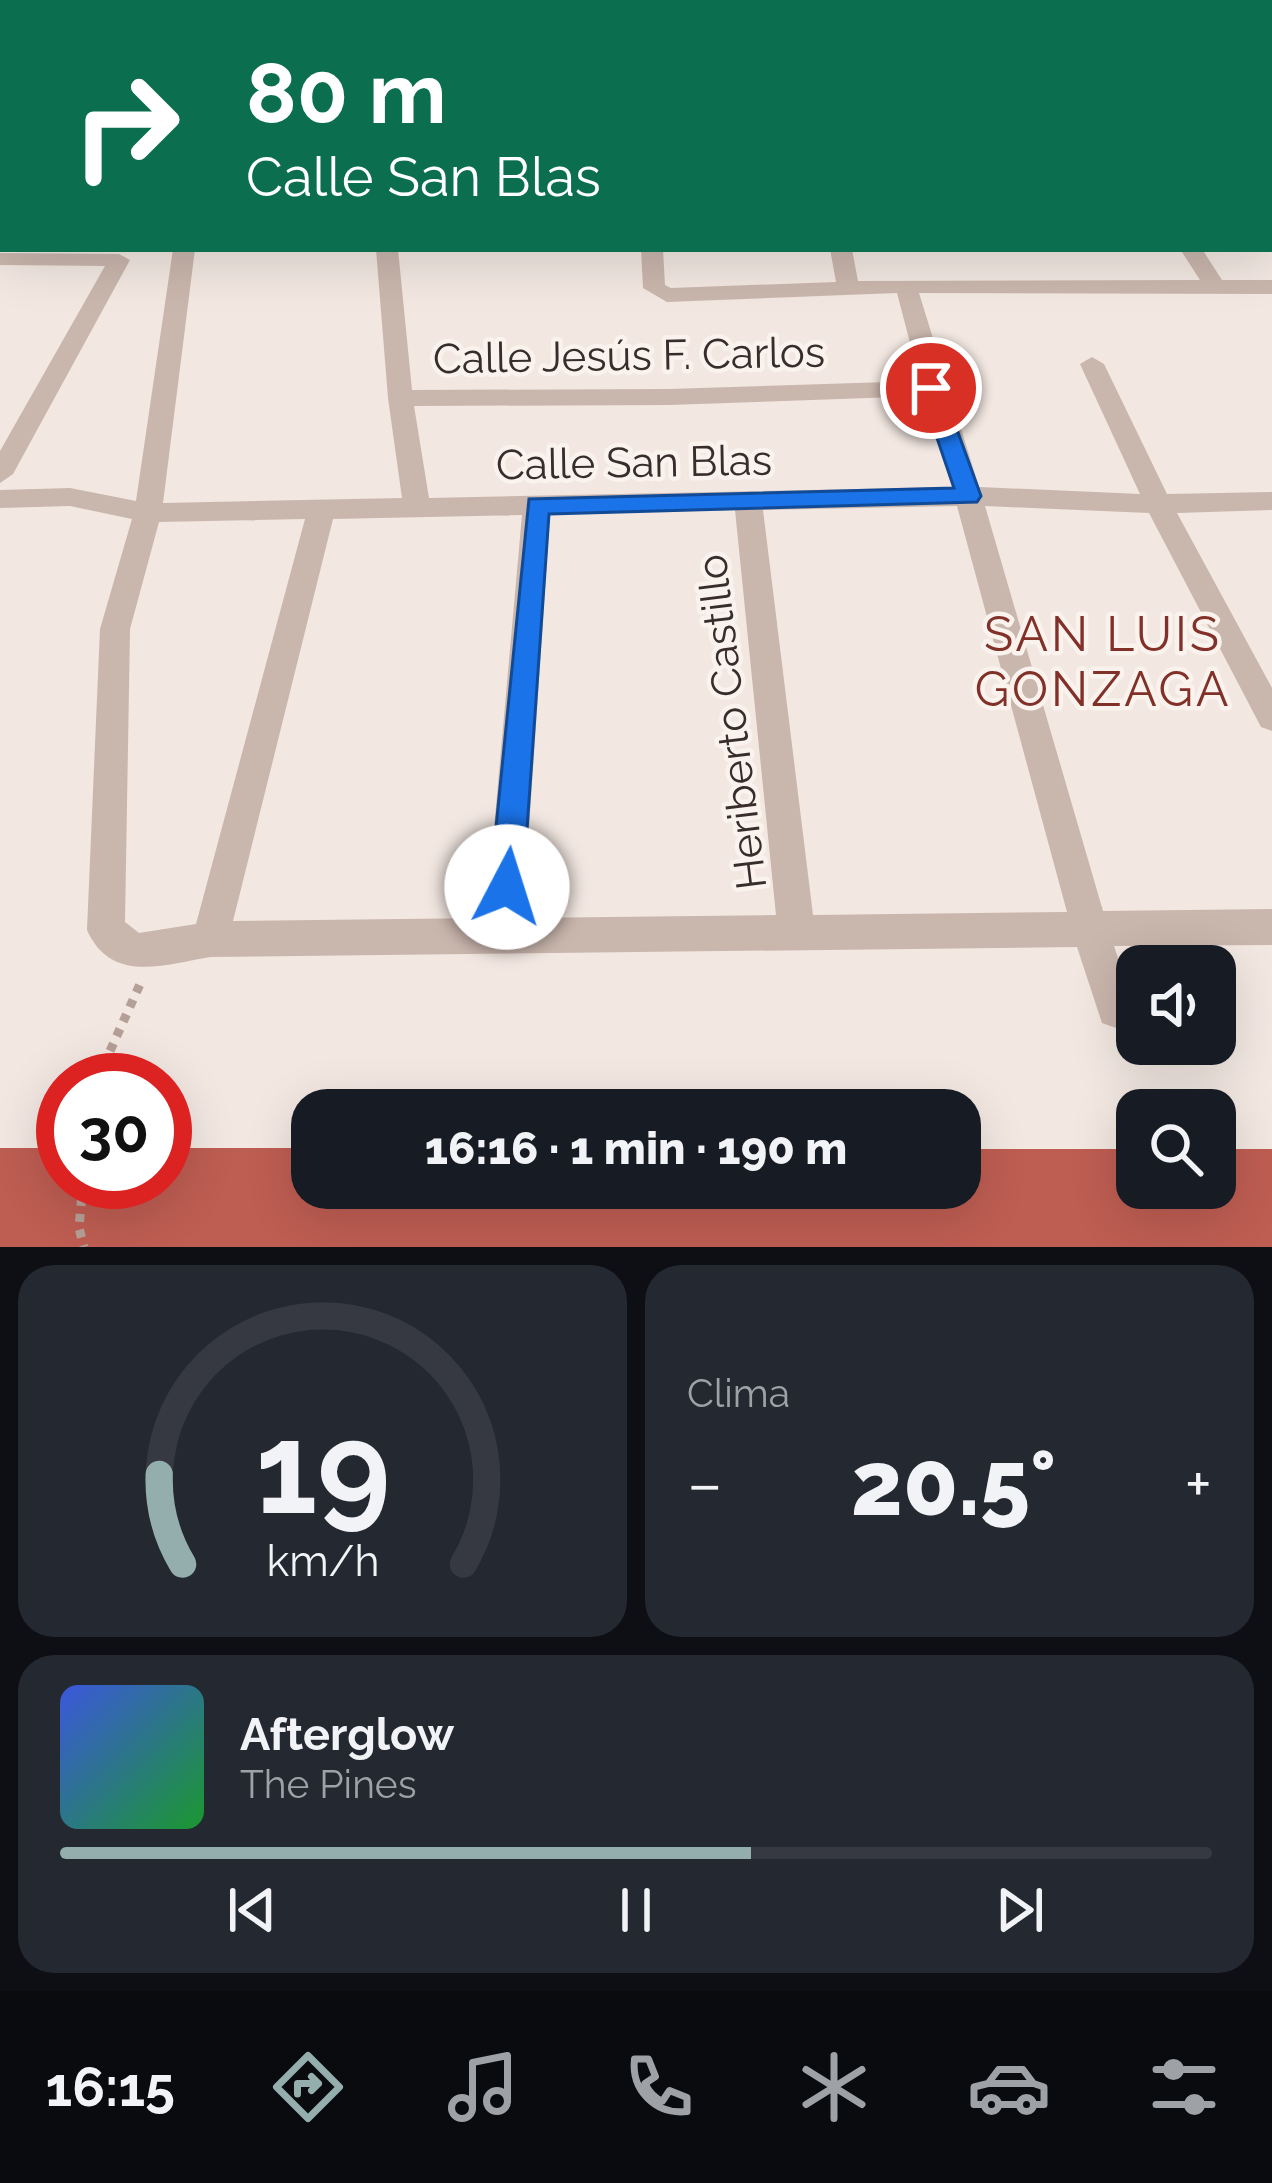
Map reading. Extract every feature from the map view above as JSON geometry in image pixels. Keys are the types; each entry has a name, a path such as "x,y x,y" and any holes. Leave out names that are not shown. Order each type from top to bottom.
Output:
{"street":[{"path":"184,252 148,513 115,629 106,930 133,952 210,939 1272,927"},
{"path":"387,252 400,398 417,509"},
{"path":"652,252 654,288 668,295 848,286 1272,287"},
{"path":"842,252 848,286"},
{"path":"1193,252 1215,287"},
{"path":"0,259 119,260 0,474"},
{"path":"906,286 931,388 969,496 1088,928 1115,1009"},
{"path":"1092,364 1158,504 1272,718"},
{"name":"Calle Jesús F. Carlos","path":"400,398 669,398 931,388"},
{"name":"Calle San Blas","path":"0,499 70,496 148,513 969,496 1158,504 1272,501"},
{"name":"Heriberto Castillo","path":"748,500 797,934"},
{"path":"503,934 537,506"},
{"path":"210,939 321,511"}],"path":[{"path":"109,1053 157,948"},
{"path":"81,1209 84,1247"}],"building":[{"path":"0,1148 36,1148 36,1209 192,1209 192,1148 291,1148 291,1209 981,1209 981,1149 1116,1149 1116,1209 1236,1209 1236,1149 1272,1149 1272,1247 0,1247"}],"district":[{"name":"SAN LUIS GONZAGA","path":"1103,662"}],"route":[{"path":"507,887 537,506 969,496 931,388"}]}
